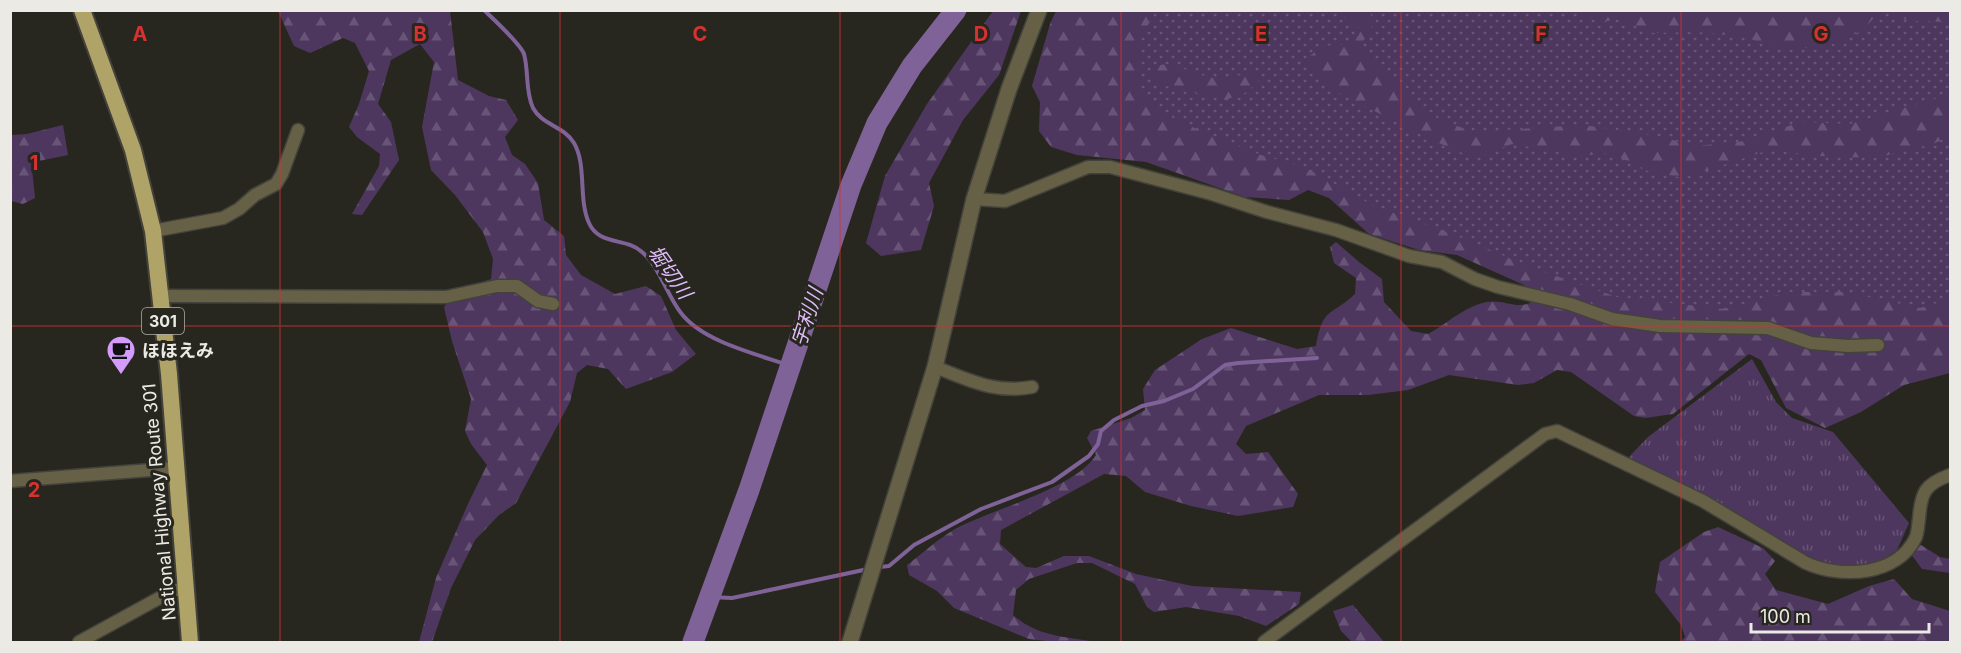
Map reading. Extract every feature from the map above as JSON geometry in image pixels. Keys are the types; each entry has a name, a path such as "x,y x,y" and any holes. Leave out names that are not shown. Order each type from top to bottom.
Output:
{"highway":[{"name":"National Highway Route 301","path":"82,10 133,150 153,231 190,642"}],"street":[{"path":"850,642 935,367 974,199 1009,89 1039,10"},
{"path":"153,231 223,218 239,209 255,195 276,184 298,130"},
{"path":"974,199 1005,201 1088,167 1110,167 1200,190 1267,212 1336,230 1409,256 1442,262 1475,279 1498,287 1570,304 1612,319 1660,326 1768,328 1811,343 1848,346 1878,345"},
{"path":"160,296 446,297 497,286 517,286 538,301 553,304"},
{"path":"935,367 984,385 1005,390 1032,387"},
{"path":"1264,642 1545,434 1557,431 1703,501 1806,563 1819,569 1844,574 1858,573 1884,565 1896,560 1904,553 1917,534 1920,505 1925,491 1934,481 1950,475"},
{"path":"10,481 176,468"},
{"path":"79,642 172,591 185,588"}],"green space":[{"path":"1950,10 1950,22 1910,21 1887,13 1876,16 1862,30 1839,43 1809,48 1776,47 1744,37 1698,32 1653,33 1617,19 1603,22 1582,16 1575,11"},
{"path":"278,11 450,11 458,80 489,96 506,100 518,120 505,137 512,155 525,164 538,183 544,220 564,236 566,255 581,275 615,294 646,286 661,296 676,330 696,354 672,372 626,389 608,369 587,365 577,373 570,402 516,503 499,515 475,540 451,588 432,642 419,642 436,578 487,465 471,444 465,431 471,399 452,341 444,307 459,290 491,279 493,259 483,232 455,195 431,170 422,127 434,62 420,44 391,60 378,104 391,122 399,160 362,215 352,214 379,166 380,154 357,137 349,127 369,71 355,43 343,38 310,53 294,46"},
{"path":"993,11 1021,11 999,75 963,120 929,183 934,206 921,250 881,256 866,243 885,176 927,104"},
{"path":"1056,11 1159,11 1154,14 1139,41 1139,80 1144,96 1158,111 1207,134 1261,155 1306,168 1372,205 1455,235 1530,267 1617,297 1724,309 1788,292 1845,292 1920,308 1950,299 1950,373 1904,385 1861,412 1825,428 1786,408 1761,360 1749,354 1673,414 1645,418 1634,416 1571,372 1557,370 1534,383 1518,385 1449,375 1408,390 1368,395 1319,395 1246,426 1236,444 1246,454 1268,452 1298,494 1293,507 1238,516 1191,506 1145,492 1126,476 1104,474 1001,530 1000,544 1026,567 1036,568 1064,556 1089,556 1136,574 1192,586 1301,592 1299,604 1266,626 1239,616 1186,607 1154,612 1147,607 1135,584 1092,563 1077,563 1029,579 1016,590 1013,615 1021,622 1040,631 1090,641 1055,642 1029,639 954,608 937,591 909,575 907,565 955,529 1052,488 1086,467 1096,455 1087,438 1091,431 1131,418 1145,410 1143,389 1155,370 1202,339 1231,328 1297,349 1316,346 1325,318 1355,294 1356,278 1334,263 1330,247 1336,242 1382,279 1384,302 1411,331 1428,334 1478,304 1498,302 1525,305 1530,303 1524,285 1457,255 1419,250 1369,234 1329,198 1308,190 1289,200 1245,197 1146,162 1077,155 1051,147 1039,131 1040,102 1032,86"},
{"path":"1151,11 1950,11 1950,315 1922,322 1616,304 1156,120 1128,83 1137,22"},
{"path":"1335,11 1368,11 1371,13 1372,31 1362,42 1365,53 1401,82 1417,101 1439,120 1475,132 1583,125 1658,136 1695,146 1746,141 1800,122 1850,124 1950,95 1950,136 1933,144 1876,158 1820,156 1769,150 1683,178 1644,170 1612,153 1580,156 1512,144 1486,154 1467,155 1427,138 1326,86 1307,69 1307,58 1323,46 1344,44 1359,35 1359,28"},
{"path":"1173,64 1217,79 1259,72 1258,82 1245,93 1225,100 1157,84 1153,74 1157,65"},
{"path":"63,125 68,155 39,161 32,169 35,198 23,204 11,201 11,132 12,135 27,134"},
{"path":"1752,359 1776,402 1792,418 1833,432 1909,523 1897,550 1881,561 1852,569 1806,559 1728,511 1628,458 1648,437"},
{"path":"1718,527 1763,548 1775,561 1765,574 1776,590 1828,604 1869,586 1894,579 1912,599 1950,611 1950,642 1680,642 1685,637 1681,625 1655,592 1660,562 1704,532"},
{"path":"1921,545 1940,557 1950,559 1950,573 1922,569 1911,554"},
{"path":"1353,605 1384,642 1352,642 1341,631 1333,611"}],"waterway":[{"name":"堀切川","path":"484,10 522,49 529,95 537,114 565,133 574,143 580,161 586,214 593,230 599,235 636,247 642,252 653,265 681,313 703,332 732,346 791,366"},
{"name":"宇利川","path":"693,642 749,490 851,185 877,123 912,66 956,10"},
{"path":"879,567 889,566 914,545 981,509 1052,482 1089,456 1098,444 1101,431 1114,420 1142,406 1164,401 1193,389 1225,365 1317,358"},
{"path":"711,597 732,598 868,569"}],"place":[{"name":"ほほえみ","path":"121,376"}]}
